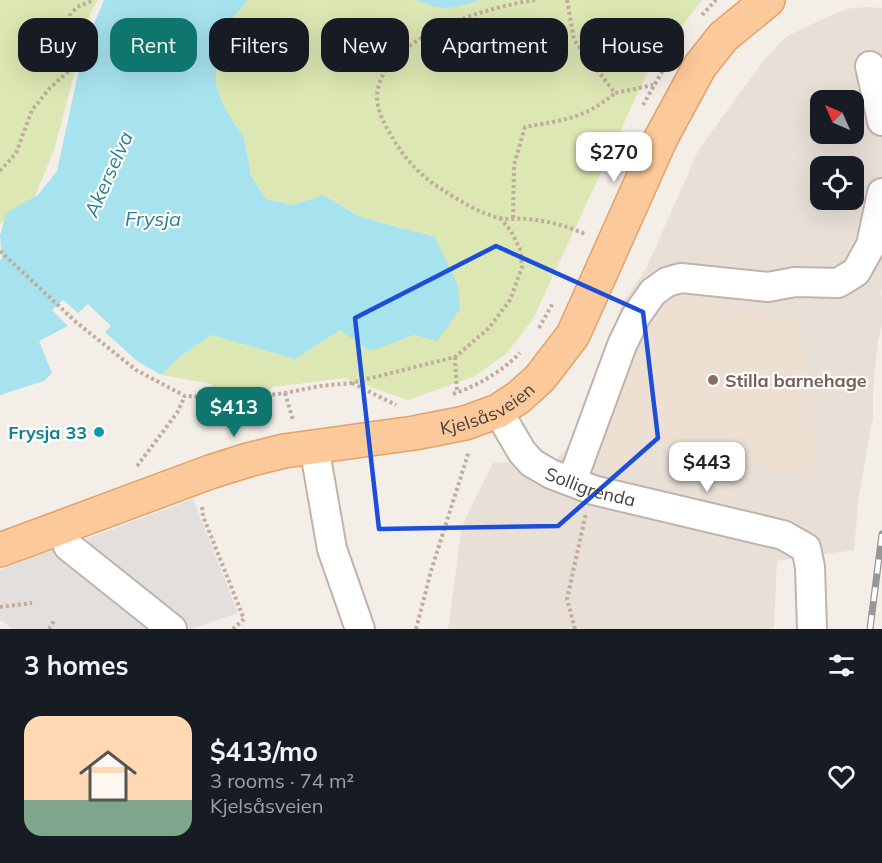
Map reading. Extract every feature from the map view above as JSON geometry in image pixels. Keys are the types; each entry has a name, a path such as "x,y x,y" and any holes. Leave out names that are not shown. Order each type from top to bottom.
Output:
{"main road":[{"name":"Kjelsåsveien","path":"0,550 210,472 275,453 441,428 482,418 498,411 519,397 540,378 573,335 661,138 700,66 723,37 768,0"}],"street":[{"path":"870,66 882,121"},
{"path":"582,485 622,345 636,316 653,291 667,282 681,278 768,287 795,282 838,283 856,272 871,245 882,193"},
{"name":"Solligrenda","path":"498,411 515,443 532,463 551,474 582,485 783,535 806,548 810,567 812,629"},
{"path":"314,446 332,549 360,629"},
{"path":"61,528 68,546 172,629"}],"path":[{"path":"0,171 16,153 32,111 49,89 70,70 74,62 70,15 77,8 94,0"},
{"path":"535,0 499,6 465,17 436,30 411,45 397,58 382,79 377,98 385,126 401,153 423,177 461,201 501,218 536,220 569,227 585,234 581,244"},
{"path":"567,0 574,40 615,93"},
{"path":"513,218 514,165 525,127 578,117 600,106 615,93 653,85"},
{"path":"0,251 76,322 136,370 185,396 240,399 351,383 455,357 489,328 510,300 522,267 519,249 511,231 501,218"},
{"path":"537,333 554,302"},
{"path":"455,357 456,393 504,368 526,347"},
{"path":"351,383 398,406"},
{"path":"285,393 293,420"},
{"path":"137,466 177,413 185,396"},
{"path":"416,629 431,571 469,457 470,444"},
{"path":"574,629 567,599 580,534 582,485"},
{"path":"204,503 201,507 203,516 244,619 233,629"},
{"path":"0,607 32,603"},
{"path":"49,629 54,621"}],"highlighted area":[{"path":"496,246 643,312 658,438 558,526 379,529 355,318"}],"shaded area":[{"path":"864,7 882,8 882,286 880,295 882,296 882,326 878,340 873,389 873,417 859,495 854,550 777,561 774,629 448,629 462,526 493,463 556,459 576,442 622,303 646,269 699,149 765,59 787,36 834,14"},
{"name":"Stilla barnehage","path":"666,290 721,296 730,309 742,313 796,316 808,358 818,475 802,476 643,435 630,473 589,461 618,374"},
{"path":"193,499 238,613 192,629 13,629 0,620 0,570"}],"green space":[{"path":"0,0 98,0 89,18 18,18 18,72 75,72 54,150 35,196 0,224"},
{"path":"248,0 416,0 448,7 479,0 702,0 684,23 684,18 580,18 580,72 648,72 533,319 507,353 475,376 408,400 345,378 272,387 260,410 246,420 202,423 212,384 161,375 182,355 211,335 295,359 340,330 370,350 414,335 437,341 403,228 360,217 323,195 293,205 266,199 251,176 244,138 224,107 216,85 216,72 309,72 309,18 233,18"}],"water":[{"name":"Frysja","path":"104,0 248,0 233,18 209,18 209,72 216,72 216,85 224,107 244,138 251,176 266,199 293,205 323,195 360,217 435,237 458,286 460,309 437,341 414,335 370,351 340,330 295,359 211,335 182,355 161,375 137,361 105,332 111,326 88,304 78,313 63,300 52,310 68,326 39,341 52,373 44,381 0,395 0,261 2,258 0,236 9,211 38,195 57,171 79,72 98,72 96,18"},
{"path":"416,0 479,0 447,8 424,4"}],"railway":[{"path":"870,629 882,534"}],"place":[{"name":"Stilla barnehage","path":"713,380"},
{"name":"Frysja 33","path":"99,432"}],"water label":[{"name":"Akerselva","path":"108,174"}]}
